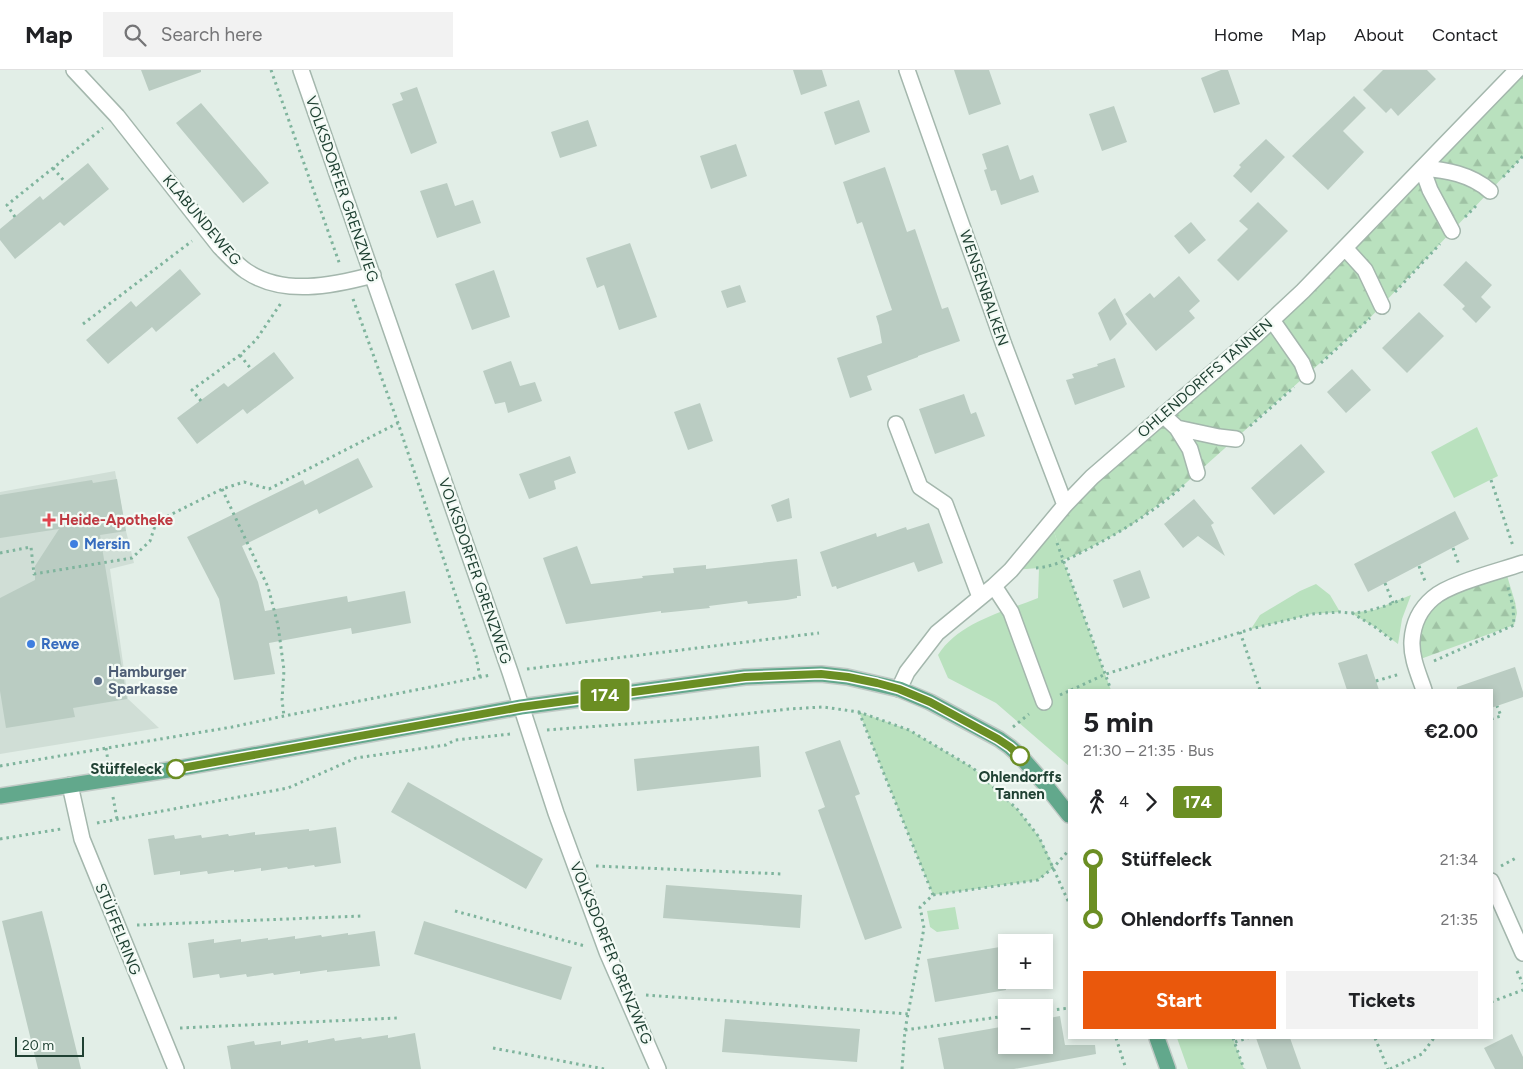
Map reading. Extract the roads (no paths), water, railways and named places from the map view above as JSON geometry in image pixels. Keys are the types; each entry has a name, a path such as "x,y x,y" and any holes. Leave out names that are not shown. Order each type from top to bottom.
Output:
{"main road":[{"path":"0,796 175,769 521,707 699,682 745,677 821,674 848,677 899,689 930,702 998,739 1010,747 1043,782 1068,814"},
{"path":"1158,1039 1168,1069"}],"street":[{"name":"KLABUNDEWEG","path":"74,70 117,116 207,230 232,259 246,271 283,286 326,285 373,275"},
{"name":"VOLKSDORFER GRENZWEG","path":"301,70 510,672 556,813 608,952 658,1069"},
{"name":"WENSENBALKEN","path":"907,70 1004,345 1066,505"},
{"name":"OHLENDORFFS TANNEN","path":"899,689 907,672 937,633 1011,570 1092,477 1304,291 1517,70"},
{"path":"1452,231 1430,190 1422,168 1439,169 1468,177 1482,184 1490,191"},
{"path":"1345,248 1365,270 1382,306"},
{"path":"1272,320 1302,363 1307,376"},
{"path":"1163,415 1177,428 1190,449 1197,473"},
{"path":"896,424 920,487 946,504 980,597"},
{"path":"1177,428 1236,439"},
{"path":"1424,689 1413,655 1412,641 1417,616 1434,597 1449,589 1502,570 1519,557"},
{"path":"994,586 1011,612 1044,702"},
{"name":"STÜFFELRING","path":"70,786 82,839 176,1069"},
{"path":"1495,874 1523,953"}],"place":[{"name":"Heide-Apotheke","path":"49,520"},
{"name":"Mersin","path":"74,544"},
{"name":"Rewe","path":"31,644"},
{"name":"Hamburger Sparkasse","path":"98,681"},
{"name":"Ohlendorffs Tannen","path":"1020,756"},
{"name":"Stüffeleck","path":"176,769"}]}
